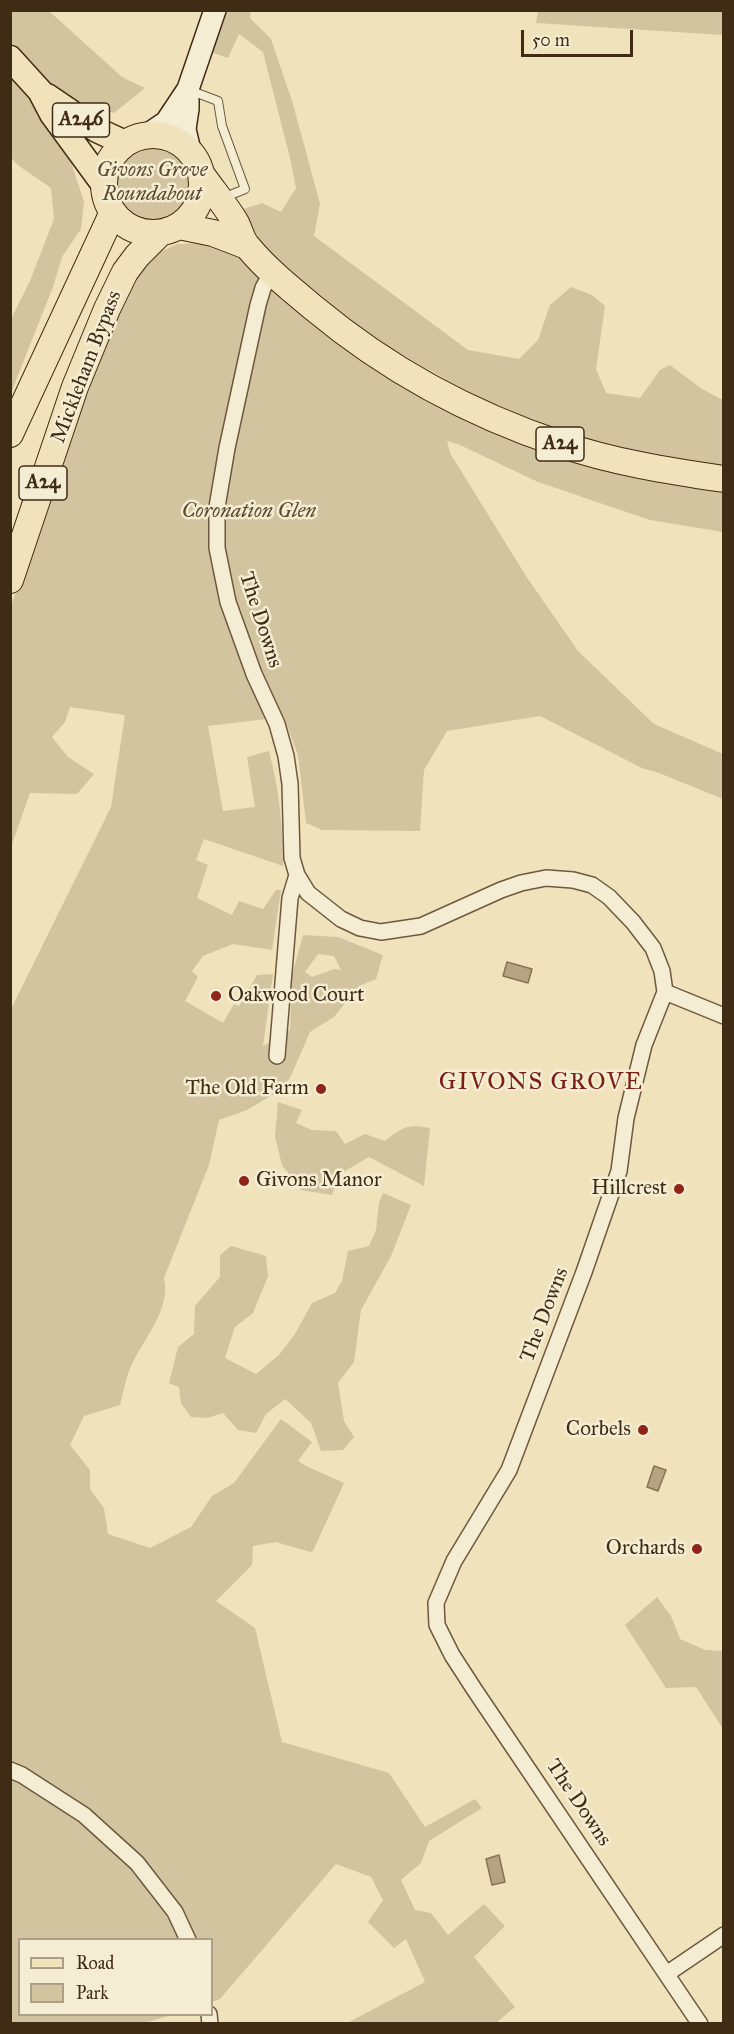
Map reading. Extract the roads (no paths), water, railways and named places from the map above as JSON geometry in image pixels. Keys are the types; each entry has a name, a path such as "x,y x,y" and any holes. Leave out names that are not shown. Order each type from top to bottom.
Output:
{"highway":[{"path":"163,136 178,141 190,151 202,175 200,200 192,214 170,229 146,233 133,229 122,222 106,199 104,185 106,169 114,154 136,139 163,136"},
{"name":"A24","path":"202,175 236,224 247,246 272,272 329,321 370,351 447,397 479,413 560,444 653,467 723,479"},
{"name":"Mickleham Bypass","path":"10,434 113,212"},
{"name":"A24","path":"170,229 213,233 247,246"},
{"name":"Mickleham Bypass","path":"10,580 75,387 107,309 125,272 137,256 170,229"}],"main road":[{"path":"136,139 166,122 188,89 215,10"},
{"name":"A246","path":"10,58 40,91 97,130 136,139"},
{"path":"188,89 185,129 190,151"},
{"name":"A246","path":"40,91 52,114 104,185"}],"street":[{"name":"The Downs","path":"272,272 263,288 258,305 227,448 217,507 218,548 228,602 254,674 277,724 286,756 290,784 292,858 297,874 308,893 331,912 360,928 381,932 421,926 521,883 546,878 573,880 592,885 609,897 633,922 653,948 662,971 665,992 644,1045 626,1118 620,1171 562,1332 508,1470 454,1561 436,1603 437,1625 452,1655 668,1973 700,2024"},
{"name":"The Downs","path":"277,1056 290,898 297,874"},
{"path":"665,992 723,1016"},
{"path":"10,1770 22,1775 84,1815 137,1863 175,1912 187,1938"},
{"path":"668,1973 723,1935"}],"lane":[{"path":"188,89 218,101 222,126 245,189 219,200"}],"place":[{"name":"Oakwood Court","path":"216,996"},
{"name":"The Old Farm","path":"321,1089"},
{"name":"Givons Manor","path":"244,1181"},
{"name":"Hillcrest","path":"679,1189"},
{"name":"Corbels","path":"643,1430"},
{"name":"Orchards","path":"697,1549"}],"district":[{"name":"GIVONS GROVE","path":"541,1083"}],"park label":[{"name":"Givons Grove Roundabout","path":"152,183"},
{"name":"Coronation Glen","path":"249,512"}]}
